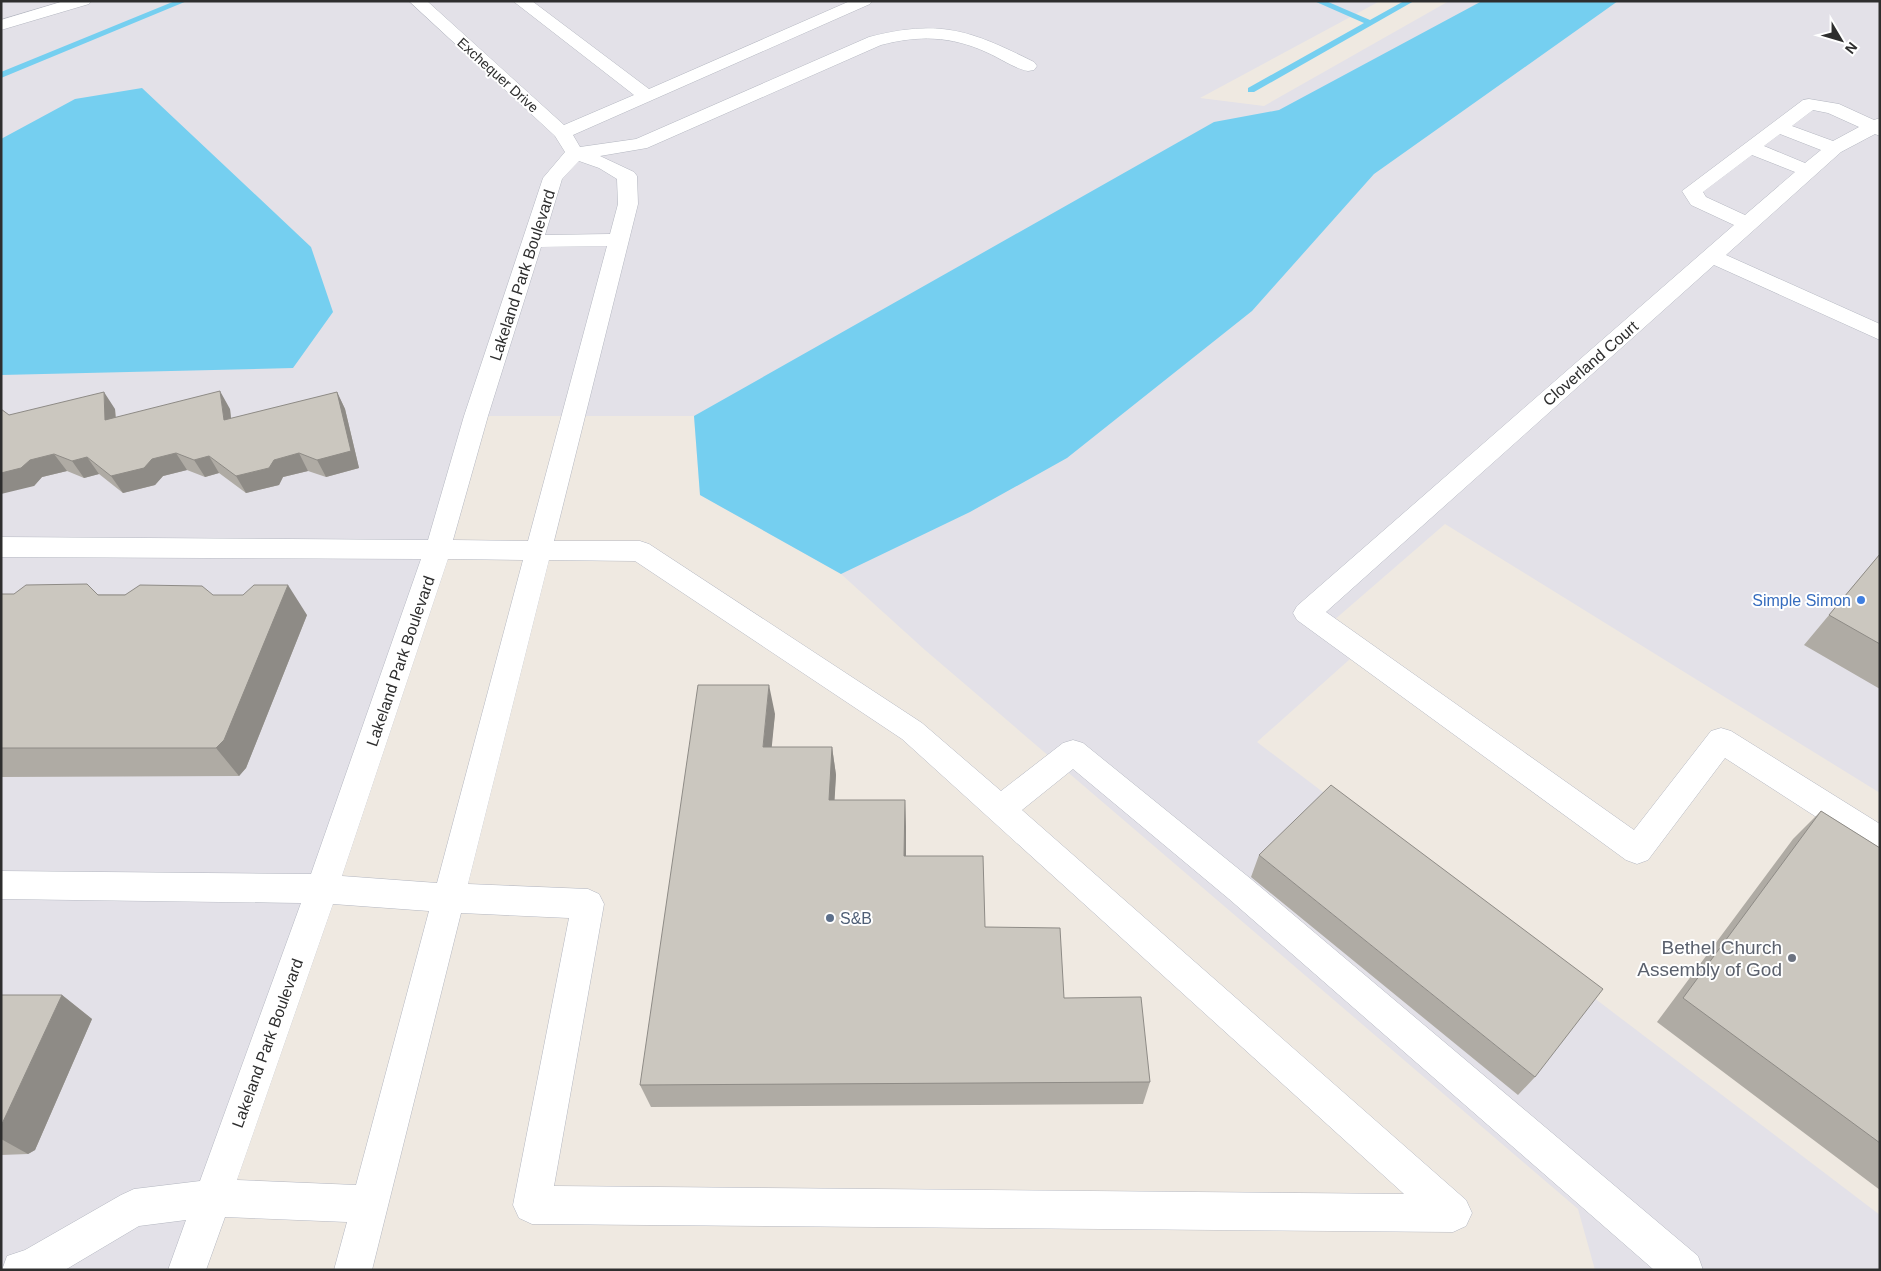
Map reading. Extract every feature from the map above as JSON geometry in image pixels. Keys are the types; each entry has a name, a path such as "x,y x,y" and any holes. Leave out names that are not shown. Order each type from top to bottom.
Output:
{"street":[{"path":"1,25 84,1"},
{"name":"Exchequer Drive","path":"417,1 568,143"},
{"path":"521,1 647,96"},
{"path":"568,143 647,96 864,1"},
{"path":"568,143 640,144 876,40 898,33 940,32 966,37 1028,66"},
{"path":"1748,224 1698,201 1692,191 1809,104 1833,108 1878,127"},
{"path":"1778,127 1834,148"},
{"name":"Cloverland Court","path":"1878,127 1834,148 1307,613 1637,850 1721,740 1880,841"},
{"path":"354,1270 448,898 628,204 627,176 568,143"},
{"name":"Lakeland Park Boulevard","path":"187,1270 322,889 438,550 476,416 553,178 568,143"},
{"path":"1751,148 1808,171"},
{"path":"533,241 619,240"},
{"path":"1711,256 1880,332"},
{"path":"1,547 640,551 912,731 1453,1213 532,1205 588,904 448,898 322,889 1,885"},
{"path":"999,810 1073,752 1240,889 1684,1270"},
{"path":"21,1270 31,1268 134,1208 211,1198 370,1204"}],"shaded area":[{"path":"1,1 1380,1 1200,98 1264,106 1449,1 1880,1 1880,793 1445,524 1318,634 1350,659 1257,742 1880,1215 1880,1270 1595,1270 1578,1209 925,650 841,574 700,495 694,416 476,416 187,1270 1,1270"}],"water":[{"path":"1482,1 1618,1 1374,174 1252,311 1067,458 970,512 841,574 700,495 694,416 1214,122 1279,110"},
{"path":"142,88 311,247 333,312 293,368 1,375 1,139 75,99"}],"building":[{"path":"220,391 224,420 337,392 351,451 317,460 299,453 274,460 269,468 236,476 209,456 194,460 176,453 152,459 144,468 111,476 87,457 72,461 54,454 30,460 21,468 1,473 1,409 9,415 104,392 105,420"},
{"path":"1880,554 1880,644 1829,615"},
{"path":"87,584 98,595 125,595 140,585 202,586 213,595 243,595 254,585 288,585 224,740 216,748 1,748 1,594 14,594 26,585"},
{"name":"S&B","path":"698,685 769,685 763,747 832,747 829,800 905,800 904,856 983,856 985,927 1060,928 1064,998 1141,997 1150,1082 640,1085"},
{"path":"1331,785 1603,989 1535,1077 1259,855"},
{"name":"Bethel Church Assembly of God","path":"1821,811 1880,848 1880,1143 1683,998"},
{"path":"1,995 62,995 1,1126"}],"waterway":[{"path":"1,75 183,1"},
{"path":"1318,1 1370,23"},
{"path":"1251,90 1410,1"}],"place":[{"name":"Simple Simon","path":"1861,600"},
{"name":"S&B","path":"830,918"},
{"name":"Bethel Church Assembly of God","path":"1792,958"}]}
